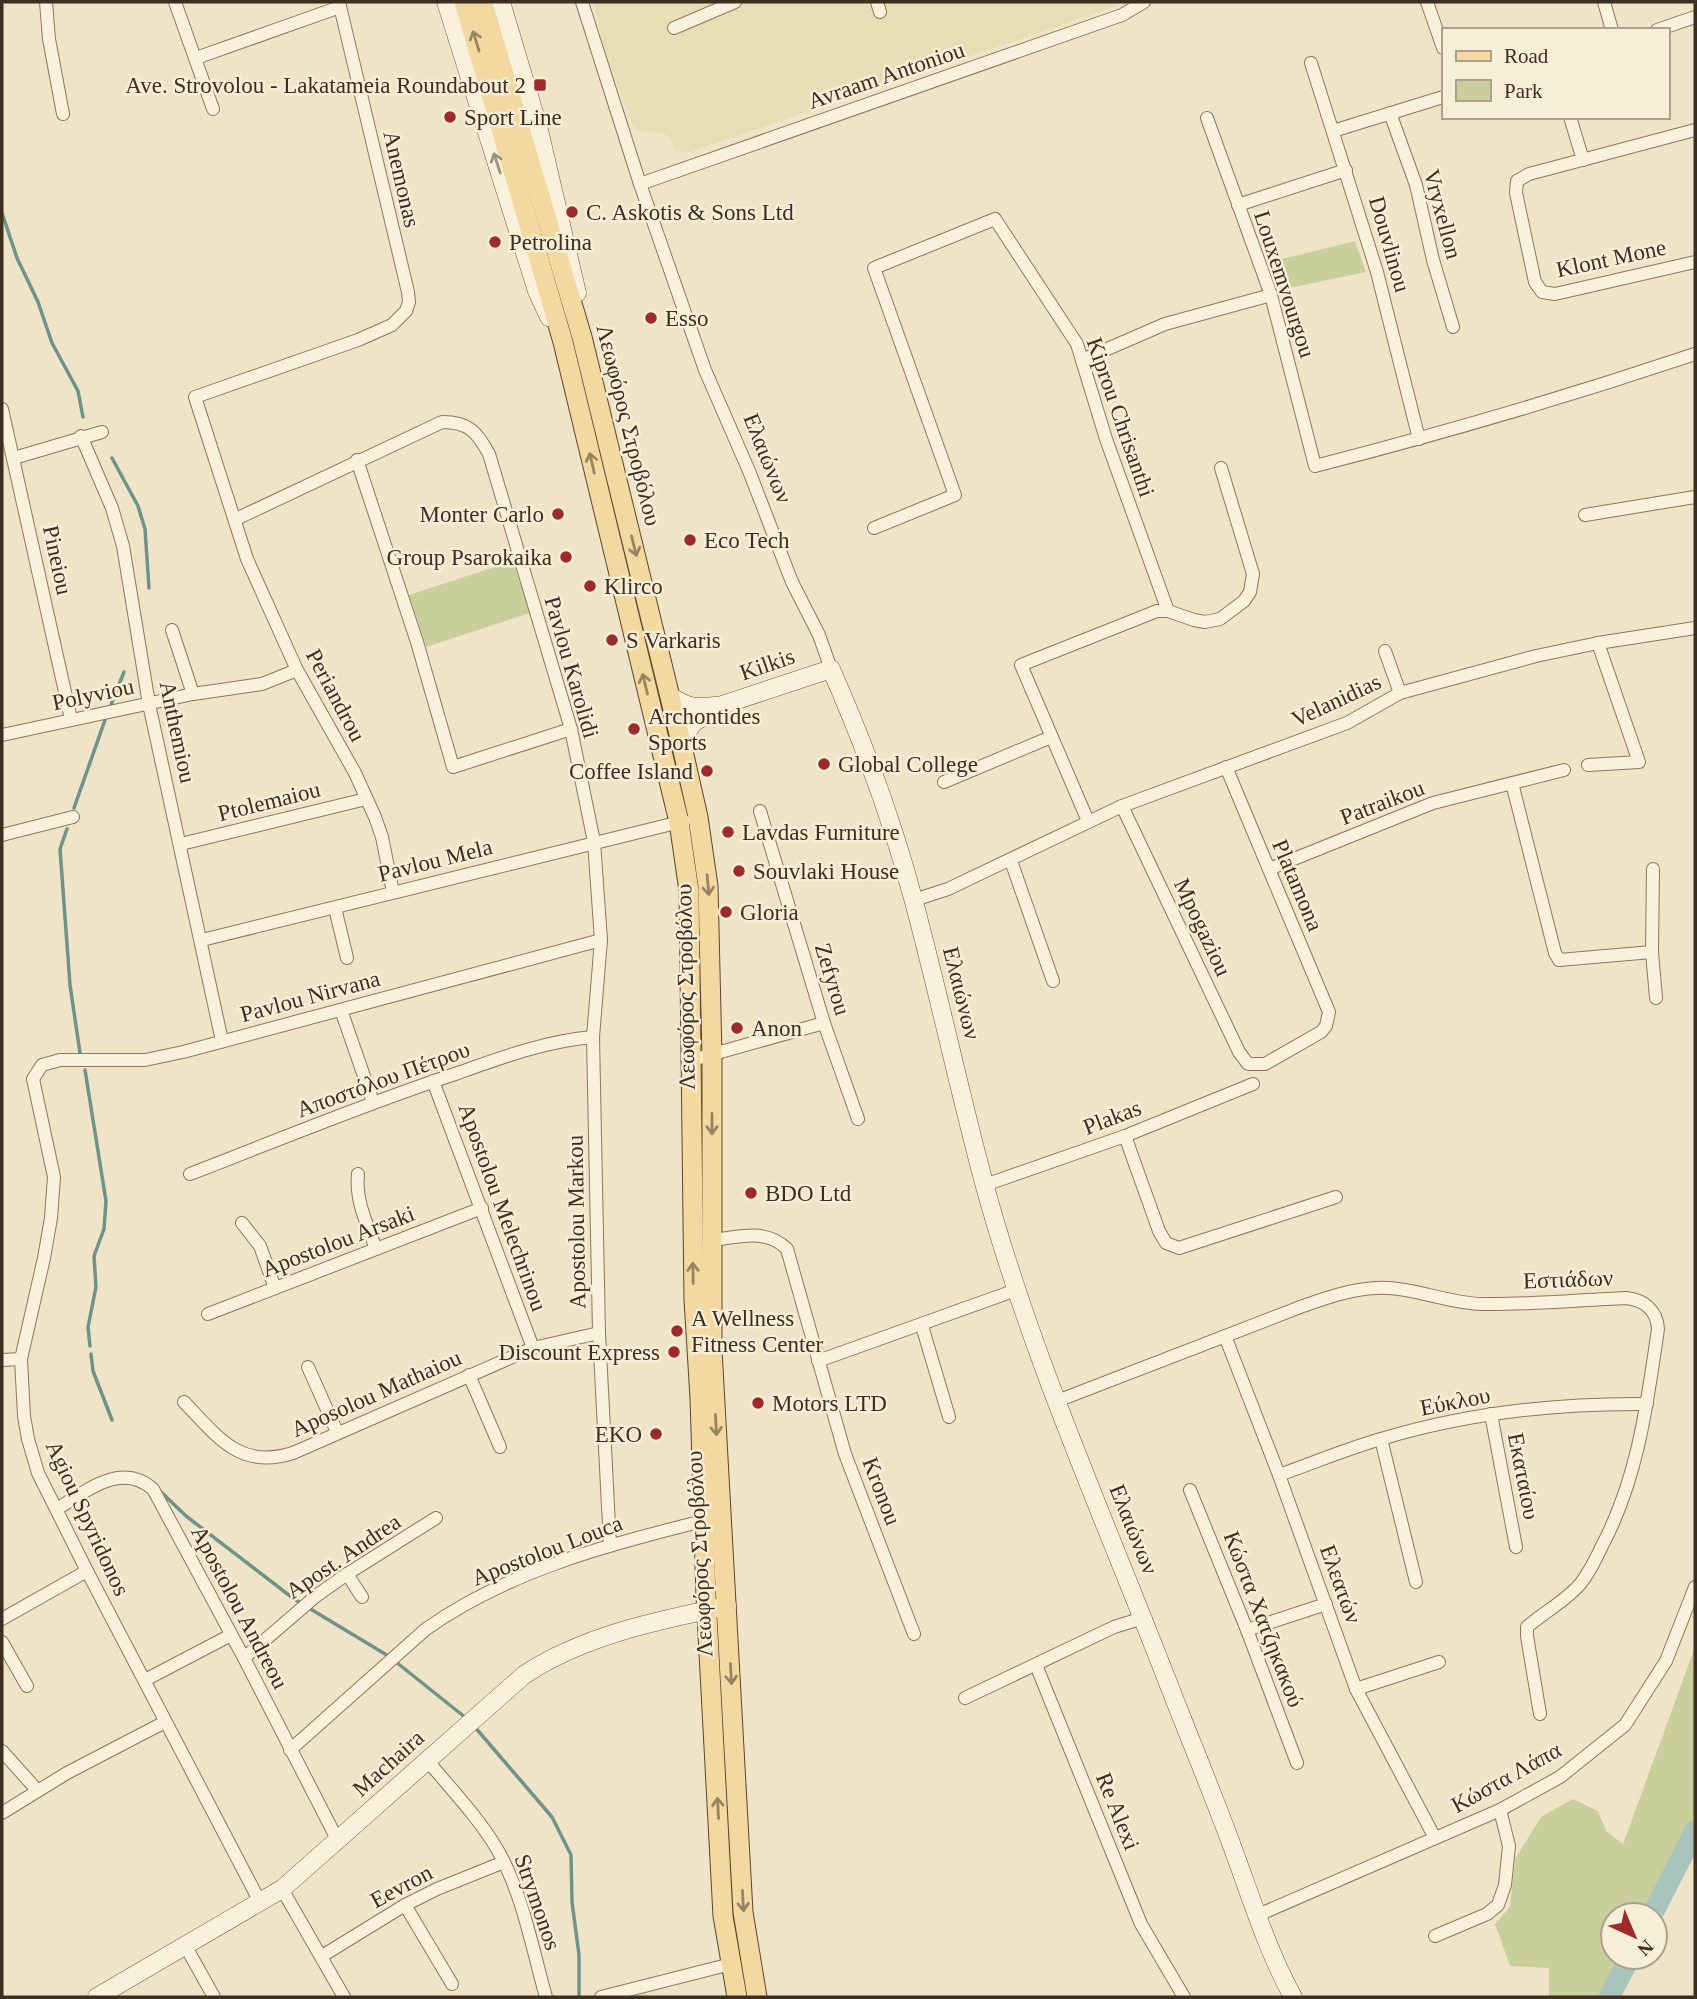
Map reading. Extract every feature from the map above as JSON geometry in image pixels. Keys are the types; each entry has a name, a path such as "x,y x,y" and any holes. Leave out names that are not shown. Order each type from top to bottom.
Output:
{"main road":[{"path":"446,2 537,291 573,339"},
{"name":"Λεωφόρος Στροβόλου","path":"464,2 573,339 679,822 689,891 694,1300 703,1521 723,1916 737,1997"},
{"name":"Λεωφόρος Στροβόλου","path":"482,2 670,696 698,817 708,886 712,1056 712,1349 743,1912 757,1997"},
{"path":"501,2 538,126 579,302 573,339"},
{"name":"Kilkis","path":"670,696 685,706 719,706 831,669"},
{"name":"Ελαιώνων","path":"831,669 873,774 914,900 985,1185 1016,1290 1258,1915 1293,1997"},
{"name":"Kilkis","path":"681,742 693,723 719,706"},
{"name":"Machaira","path":"97,1997 282,1889 524,1675 561,1653 599,1639 727,1606"}],"street":[{"path":"46,2 49,39 62,114"},
{"path":"175,2 213,109"},
{"name":"Ελαιώνων","path":"582,2 640,184 705,370 749,471 792,582 819,635 831,669"},
{"path":"674,28 735,2"},
{"name":"Avraam Antoniou","path":"640,184 1122,15 1144,2"},
{"path":"1427,2 1442,45"},
{"path":"1604,2 1611,28"},
{"path":"196,58 340,5"},
{"name":"Anemonas","path":"195,397 358,340 399,320 409,302 340,5"},
{"path":"1663,28 1695,18"},
{"name":"Douvlinou","path":"1311,63 1377,272 1419,439"},
{"path":"1333,131 1442,97"},
{"name":"Vryxellon","path":"1390,113 1416,185 1433,260 1453,327"},
{"name":"Louxemvourgou","path":"1207,118 1271,295 1315,466 1419,439"},
{"path":"1571,119 1583,160"},
{"name":"Klont Mone","path":"1695,130 1529,174 1517,181 1516,193 1535,282 1542,292 1555,294 1695,262"},
{"path":"1238,205 1346,170"},
{"name":"Kiprou Chrisanthi","path":"874,528 955,495 874,268 995,219 1077,344 1106,439 1168,611"},
{"path":"1082,360 1165,324 1271,295"},
{"path":"1419,439 1583,391 1695,354"},
{"name":"Periandrou","path":"195,397 247,559 297,670 355,773 382,836 393,892"},
{"name":"Pineiou","path":"2,410 71,719"},
{"name":"Pavlou Karolidi","path":"357,460 442,422 458,422 476,435 489,454 571,729 594,842 601,940"},
{"path":"14,458 81,436 102,432"},
{"name":"Anthemiou","path":"81,436 112,508 123,546 149,704 222,1041"},
{"path":"236,519 357,460 417,642 453,767 571,729"},
{"path":"1088,821 1021,665 1157,611 1168,611 1205,622 1220,619 1238,607 1250,592 1253,574 1221,468"},
{"path":"1584,515 1695,497"},
{"name":"Velanidias","path":"914,900 948,889 1122,806 1347,723 1400,693 1536,656 1695,628"},
{"path":"172,630 193,694"},
{"path":"1588,765 1639,761 1598,643"},
{"path":"1385,651 1400,693"},
{"name":"Polyviou","path":"2,735 193,694 262,684 297,670"},
{"path":"944,782 1051,737"},
{"name":"Platamona","path":"1226,767 1329,1012 1329,1020"},
{"name":"Patraikou","path":"1269,869 1433,803 1564,770"},
{"path":"1512,783 1559,960 1653,952"},
{"name":"Ptolemaiou","path":"181,844 366,799"},
{"name":"Mpogaziou","path":"1122,806 1239,1052 1248,1064 1265,1064 1300,1045 1321,1032 1329,1020"},
{"name":"Zefyrou","path":"760,811 824,1023 858,1119"},
{"path":"2,835 73,817"},
{"name":"Pavlou Mela","path":"202,940 698,817"},
{"path":"1011,860 1053,981"},
{"path":"1653,869 1656,998"},
{"path":"335,908 347,958"},
{"name":"Pavlou Nirvana","path":"33,1079 42,1065 60,1060 145,1060 183,1052 601,940"},
{"name":"Apostolou Markou","path":"601,940 593,1037 599,1333 610,1544"},
{"path":"341,1010 373,1102"},
{"path":"692,1060 824,1023"},
{"name":"Αποστόλου Πέτρου","path":"190,1174 433,1081 540,1045 593,1037"},
{"name":"Agiou Spyridonos","path":"33,1079 54,1177 44,1258 20,1359 28,1439 38,1472 87,1571 260,1902"},
{"name":"Apostolou Melechrinou","path":"433,1081 533,1348"},
{"name":"Plakas","path":"985,1185 1125,1136 1253,1084"},
{"path":"1125,1136 1159,1231 1166,1243 1180,1248 1336,1197"},
{"path":"358,1174 356,1189 359,1202 376,1249"},
{"name":"Apostolou Arsaki","path":"208,1314 482,1208"},
{"path":"242,1223 260,1246 275,1288"},
{"name":"Kronou","path":"712,1240 762,1235 780,1242 787,1249 845,1454 914,1634"},
{"name":"Εστιάδων","path":"1057,1401 1334,1295 1376,1288 1480,1304 1632,1298 1648,1307 1657,1320 1658,1329 1647,1404 1628,1488 1589,1571 1569,1595 1527,1627 1540,1714"},
{"path":"818,1361 922,1326 1016,1290"},
{"path":"922,1326 949,1417"},
{"name":"Aposolou Mathaiou","path":"184,1402 219,1438 239,1451 257,1458 274,1459 533,1348 599,1333"},
{"name":"Ελεατών","path":"1226,1336 1356,1689 1435,1838"},
{"path":"2,1360 20,1359"},
{"path":"308,1367 337,1432"},
{"path":"469,1375 500,1447"},
{"name":"Εύκλου","path":"1279,1475 1381,1439 1491,1414 1542,1407 1647,1404"},
{"name":"Εκαταίου","path":"1491,1414 1516,1547"},
{"path":"1381,1439 1416,1582"},
{"name":"Apostolou Andreou","path":"57,1509 101,1482 121,1476 144,1482 161,1502 338,1841"},
{"name":"Κώστα Χατζηκακού","path":"1190,1490 1297,1763"},
{"name":"Apost. Andrea","path":"244,1658 299,1609 347,1574 436,1518"},
{"name":"Apostolou Louca","path":"290,1750 398,1653 449,1612 511,1580 610,1544 703,1521"},
{"path":"2,1619 87,1571"},
{"path":"347,1574 362,1597"},
{"name":"Κώστα Λάπα","path":"1258,1915 1500,1810 1560,1777 1625,1725 1666,1661 1695,1587"},
{"path":"1247,1630 1326,1604"},
{"path":"965,1698 1102,1633 1143,1618"},
{"path":"145,1681 231,1635"},
{"path":"2,1642 27,1686"},
{"path":"1356,1689 1438,1662"},
{"name":"Re Alexi","path":"1036,1665 1141,1924 1184,1997"},
{"path":"2,1813 37,1790 164,1722"},
{"path":"2,1751 37,1790"},
{"name":"Strymonos","path":"427,1760 489,1837 504,1862 519,1899 546,1997"},
{"path":"1435,1936 1487,1914 1497,1905 1505,1885 1509,1846 1500,1810"},
{"name":"Eevron","path":"322,1956 405,1905 504,1862"},
{"path":"282,1889 344,1997"},
{"path":"405,1905 452,1984"},
{"path":"186,1947 214,1997"},
{"path":"601,1997 633,1993 731,1964"}],"shaded area":[{"path":"593,2 1121,2 1114,7 687,153 676,151 668,135 635,130 605,54"}],"green space":[{"path":"1355,241 1366,272 1280,290 1270,262"},
{"path":"513,561 530,613 426,647 409,595"},
{"path":"1695,1647 1695,1852 1669,1903 1669,1901 1599,1901 1599,1971 1635,1971 1621,1997 1549,1997 1549,1968 1510,1966 1495,1924 1510,1907 1515,1859 1541,1817 1573,1799 1598,1811 1606,1831 1623,1844"}],"waterway":[{"path":"2,213 17,258 38,302 52,343 78,391 83,417"},
{"path":"112,458 138,506 145,529 149,588"},
{"path":"111,705 124,672"},
{"path":"74,808 105,720"},
{"path":"67,829 60,849 70,985 80,1053"},
{"path":"85,1070 106,1201 104,1229 94,1256 96,1287 88,1327 90,1346"},
{"path":"91,1354 93,1371 112,1420"},
{"path":"161,1492 186,1516 294,1599 390,1657"},
{"path":"396,1662 466,1718"},
{"path":"474,1726 552,1817 571,1855 572,1902 579,1955 579,1997"},
{"path":"1659,1901 1695,1831"},
{"path":"1609,1997 1623,1971"}],"place":[{"name":"Ave. Strovolou - Lakatameia Roundabout 2","path":"540,85"},
{"name":"Sport Line","path":"450,117"},
{"name":"C. Askotis & Sons Ltd","path":"572,212"},
{"name":"Petrolina","path":"495,242"},
{"name":"Esso","path":"651,318"},
{"name":"Monter Carlo","path":"558,514"},
{"name":"Eco Tech","path":"690,540"},
{"name":"Group Psarokaika","path":"566,557"},
{"name":"Klirco","path":"590,586"},
{"name":"S Varkaris","path":"612,640"},
{"name":"Archontides Sports","path":"634,729"},
{"name":"Global College","path":"824,764"},
{"name":"Coffee Island","path":"707,771"},
{"name":"Lavdas Furniture","path":"728,832"},
{"name":"Souvlaki House","path":"739,871"},
{"name":"Gloria","path":"726,912"},
{"name":"Anon","path":"737,1028"},
{"name":"BDO Ltd","path":"751,1193"},
{"name":"A Wellness Fitness Center","path":"677,1331"},
{"name":"Discount Express","path":"674,1352"},
{"name":"Motors LTD","path":"758,1403"},
{"name":"EKO","path":"656,1434"}]}
